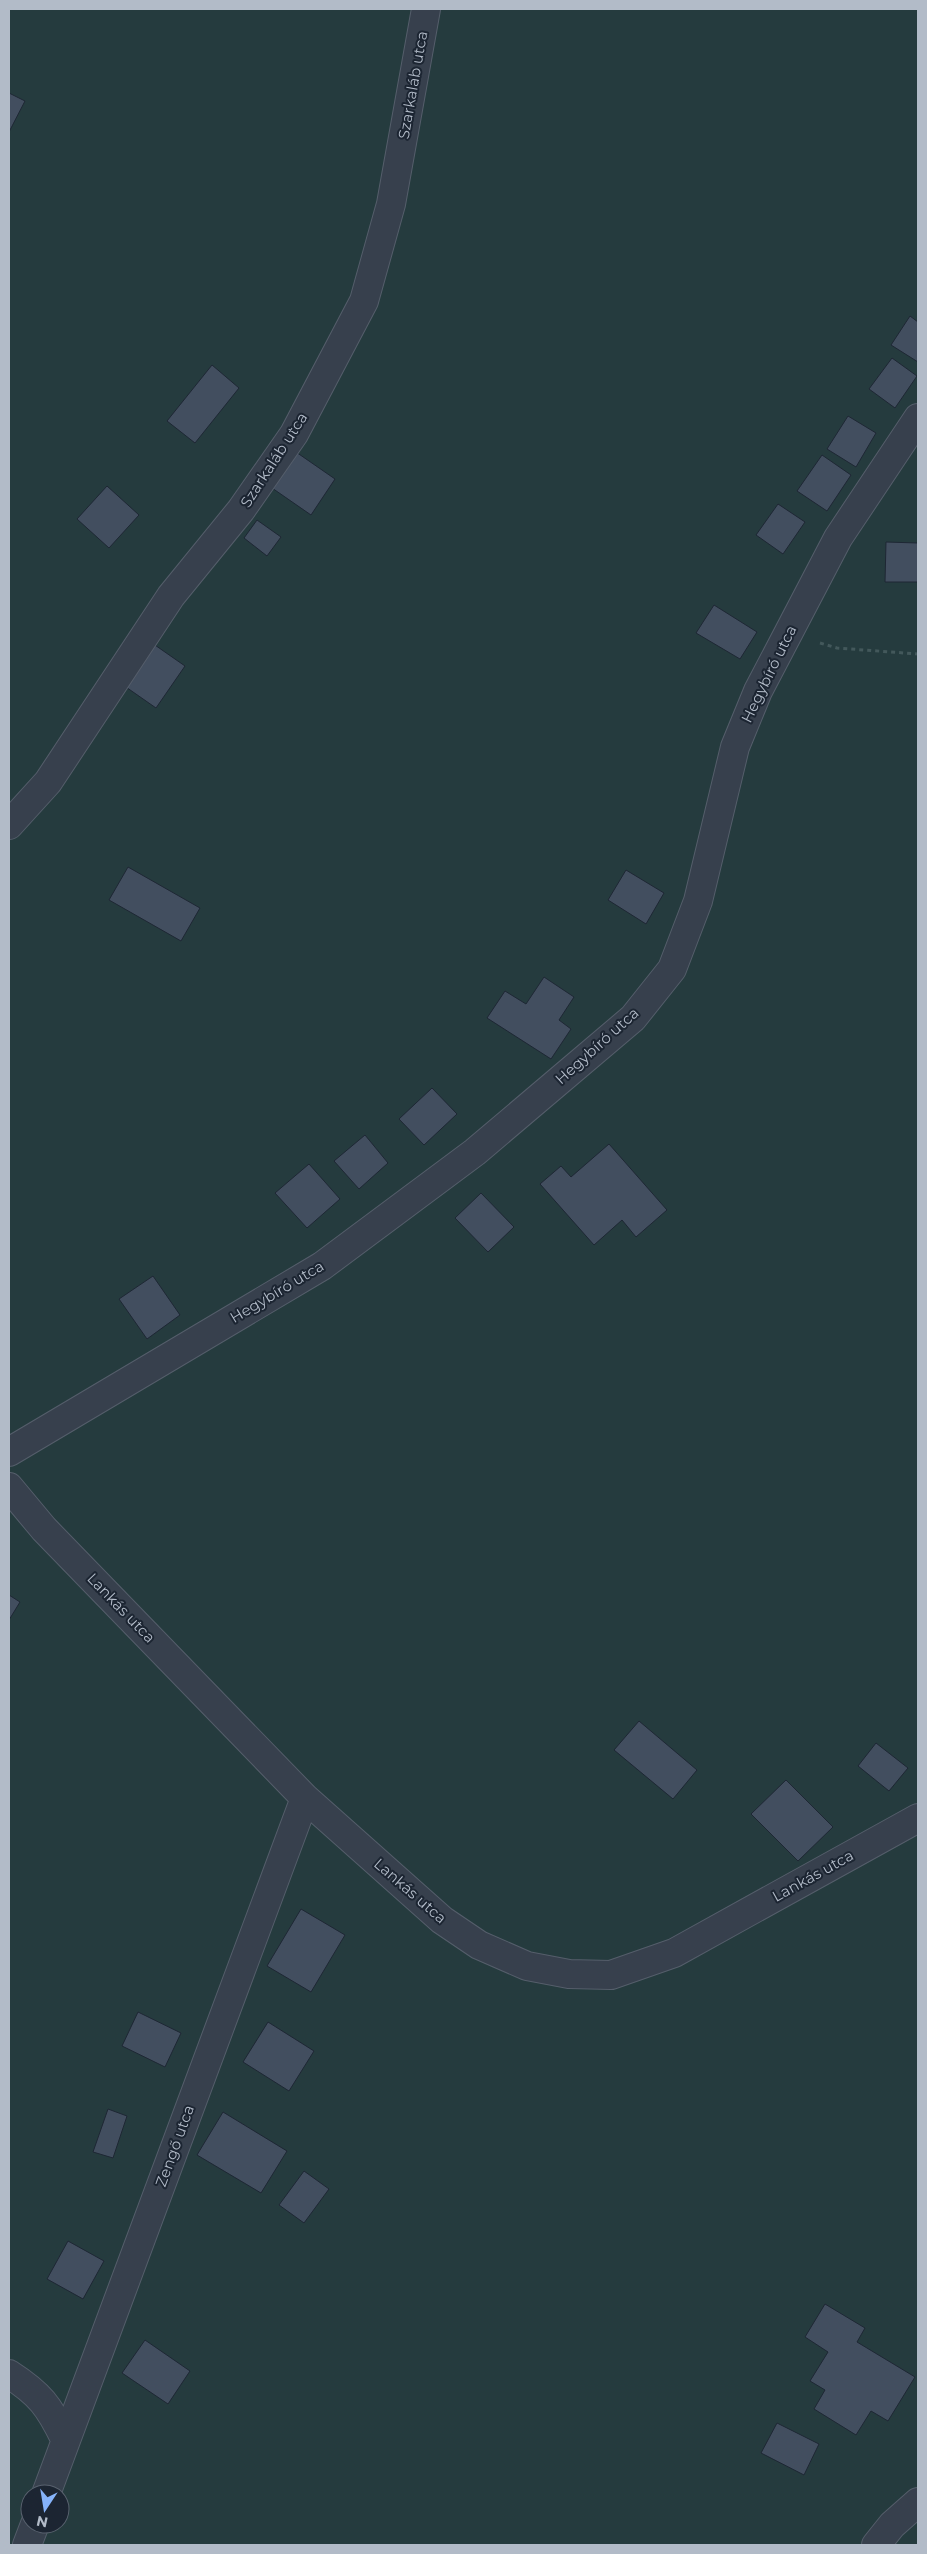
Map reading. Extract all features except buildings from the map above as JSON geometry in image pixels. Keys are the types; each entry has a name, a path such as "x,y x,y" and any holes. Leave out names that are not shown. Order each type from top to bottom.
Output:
{"street":[{"name":"Szarkaláb utca","path":"9,825 48,782 171,596 241,510 294,434 364,301 391,204 426,9"},
{"name":"Hegybíró utca","path":"9,1452 322,1266 476,1152 633,1018 672,969 698,901 734,747 758,691 838,538 918,418"},
{"name":"Lankás utca","path":"9,1487 44,1529 305,1798 442,1920 479,1945 527,1966 569,1974 611,1975 674,1953 918,1818"},
{"name":"Zengő utca","path":"49,2484 305,1798"},
{"path":"9,2374 30,2388 50,2409 65,2439"},
{"path":"876,2545 892,2525 918,2502"}],"path":[{"path":"788,635 837,648 918,654"}],"green space":[{"path":"9,9 918,9 918,2545 9,2545"}]}
